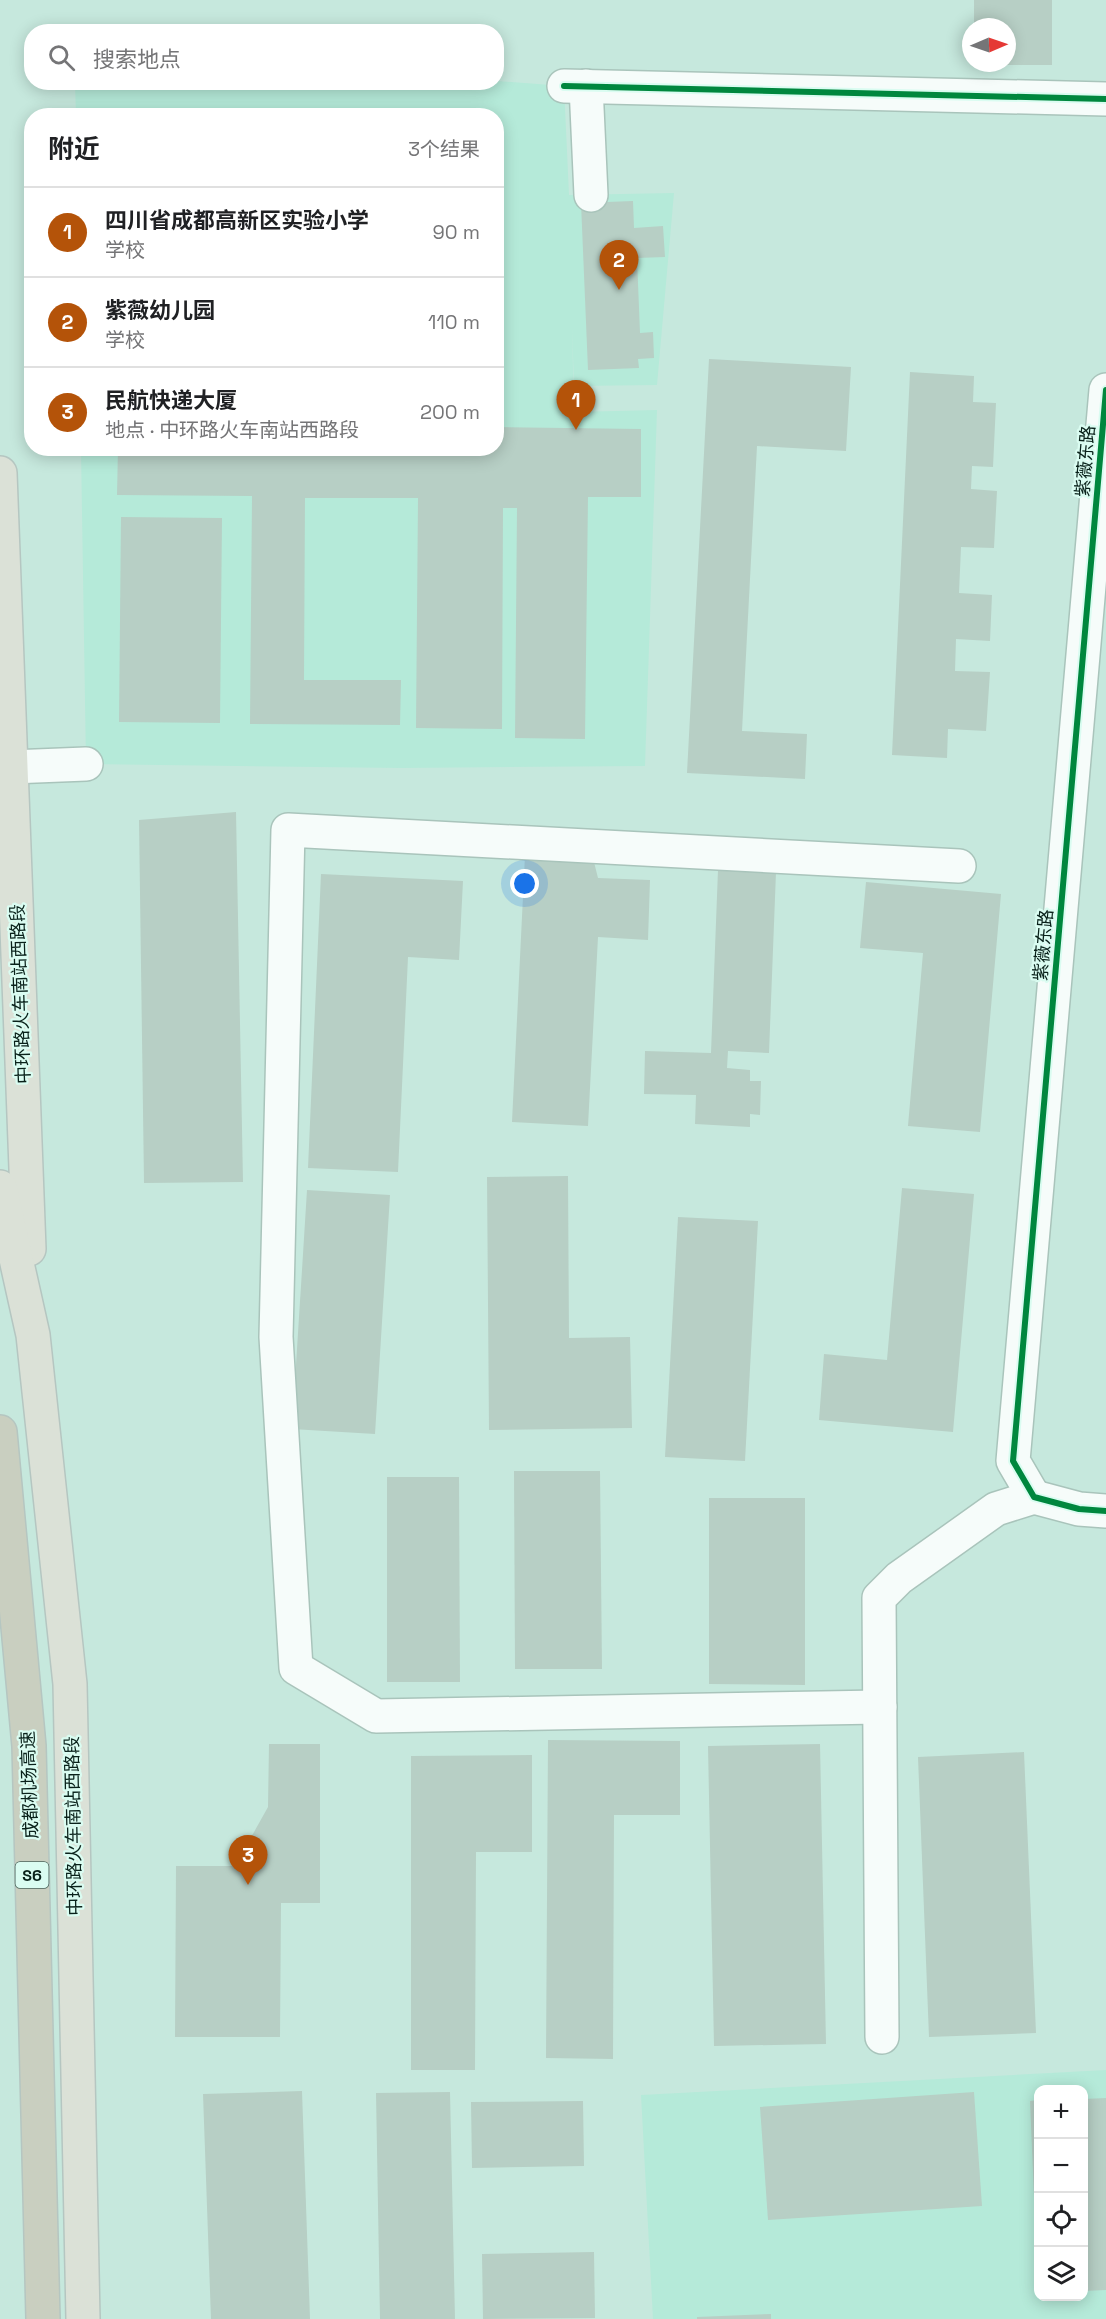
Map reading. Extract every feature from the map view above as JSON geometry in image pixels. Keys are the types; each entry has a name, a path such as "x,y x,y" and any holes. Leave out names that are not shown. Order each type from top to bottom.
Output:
{"highway":[{"name":"成都机场高速","path":"0,1432 29,1746 43,2319"}],"main road":[{"name":"中环路火车南站西路段","path":"0,473 33,1335 70,1684 83,2319"},
{"name":"中环路火车南站西路段","path":"0,1187 33,1335"}],"street":[{"path":"591,195 575,86 1106,99"},
{"name":"紫薇东路","path":"1034,1497 1013,1461 1106,390"},
{"path":"11,767 86,764"},
{"path":"880,1707 376,1716 296,1668 276,1337 288,830 959,866"},
{"path":"882,2037 879,1598 898,1578 996,1509 1034,1497 1079,1509 1106,1511"}],"shaded area":[{"path":"504,82 564,86 569,195 674,193 657,385 574,386 572,325 574,412 657,410 645,766 401,768 86,764 81,456 504,456 504,108 76,108 75,90 504,90"},
{"path":"1106,2070 1106,2319 653,2319 641,2095"}],"building":[{"path":"974,0 1052,0 1052,65 1016,65 1016,18 974,18"},
{"path":"633,201 634,228 663,226 665,257 637,258 640,333 653,332 654,358 638,359 639,368 588,370 581,203"},
{"path":"709,359 851,367 846,451 757,446 742,731 807,734 805,779 687,773"},
{"path":"910,372 974,376 973,402 996,403 993,467 972,466 971,489 997,491 994,548 961,547 959,593 992,595 990,641 956,639 955,671 990,672 986,731 948,729 947,758 892,755"},
{"path":"504,427 641,429 641,497 588,497 585,739 515,738 517,508 503,508 502,729 416,728 418,498 305,498 304,680 401,680 400,725 250,724 252,496 117,495 118,456 504,456"},
{"path":"121,517 222,518 220,723 119,722"},
{"path":"236,812 243,1182 144,1183 139,820"},
{"path":"525,855 593,858 598,878 650,880 648,940 598,937 588,1126 512,1122"},
{"path":"718,870 776,872 769,1053 728,1051 727,1068 750,1070 750,1081 761,1081 760,1115 750,1114 750,1127 695,1124 696,1095 644,1094 645,1051 711,1053"},
{"path":"321,874 463,881 459,960 408,957 398,1172 308,1168"},
{"path":"866,882 1001,894 980,1132 908,1126 923,953 860,948"},
{"path":"568,1176 569,1338 630,1337 632,1428 489,1430 487,1177"},
{"path":"902,1188 974,1194 953,1432 819,1420 824,1354 887,1360"},
{"path":"307,1190 390,1195 375,1434 292,1429"},
{"path":"678,1217 758,1221 745,1461 665,1457"},
{"path":"514,1471 600,1471 602,1669 515,1669"},
{"path":"387,1477 459,1477 460,1682 387,1682"},
{"path":"709,1498 805,1498 805,1685 709,1684"},
{"path":"548,1740 680,1741 680,1815 614,1815 613,2059 546,2058"},
{"path":"269,1744 320,1744 320,1903 281,1903 280,2037 175,2037 176,1866 235,1866 268,1807"},
{"path":"820,1744 826,2044 714,2046 708,1746"},
{"path":"1024,1752 1036,2033 929,2037 918,1757"},
{"path":"532,1755 532,1852 476,1852 475,2070 411,2070 411,1756"},
{"path":"302,2091 310,2319 211,2319 203,2094"},
{"path":"450,2092 455,2319 380,2319 376,2093"},
{"path":"974,2092 982,2206 768,2220 760,2107"},
{"path":"1106,2098 1106,2290 1088,2291 1088,2099"},
{"path":"1034,2100 1034,2197 1030,2101"},
{"path":"583,2101 584,2166 472,2168 471,2102"},
{"path":"594,2252 595,2318 483,2319 482,2254"},
{"path":"771,2314 771,2319 697,2319 697,2317"}],"cycle path":[{"path":"564,86 1106,99"},
{"path":"1106,390 1013,1461 1034,1497 1079,1509 1106,1511"}],"place":[{"name":"紫薇幼儿园","path":"619,290"},
{"name":"四川省成都高新区实验小学","path":"576,430"},
{"name":"民航快递大厦","path":"248,1885"}]}
